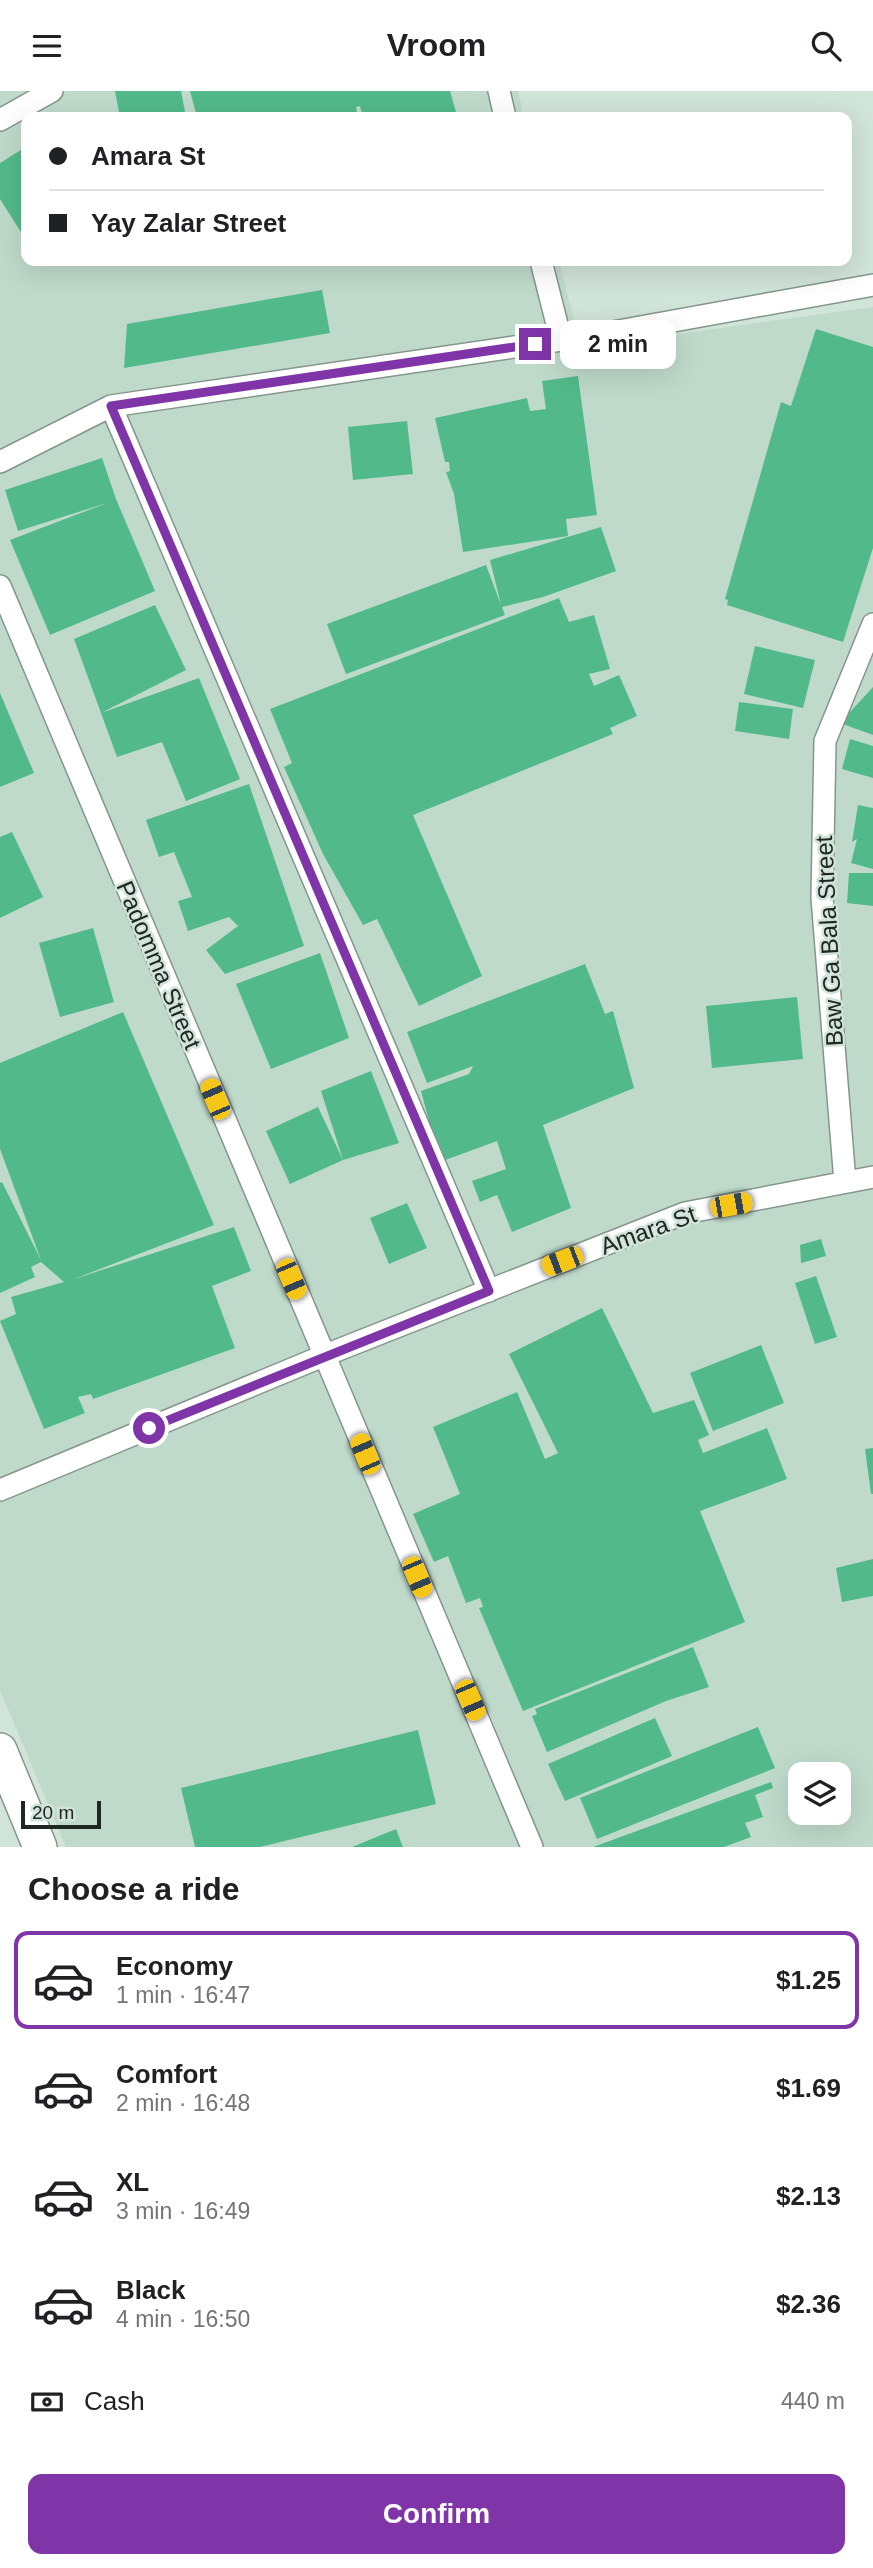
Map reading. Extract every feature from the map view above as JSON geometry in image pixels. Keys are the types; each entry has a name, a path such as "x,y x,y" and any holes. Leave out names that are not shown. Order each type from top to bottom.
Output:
{"main road":[{"path":"0,1750 40,1847"}],"street":[{"path":"0,120 52,91"},
{"path":"499,91 504,112"},
{"path":"542,266 561,340"},
{"path":"0,462 111,406 596,335 873,285"},
{"path":"111,406 489,1291"},
{"name":"Padomma Street","path":"0,586 532,1847"},
{"name":"Baw Ga Bala Street","path":"845,1182 822,898 825,741 873,624"},
{"name":"Amara St","path":"0,1490 323,1356 685,1213 873,1177"}],"shaded area":[{"path":"0,91 518,91 523,112 21,112 21,266 560,266 581,347 873,307 873,1847 66,1847 0,1690"}],"building":[{"path":"115,91 181,91 185,112 119,112"},
{"path":"190,91 450,91 456,112 362,112 360,106 356,107 357,112 196,112"},
{"path":"21,150 21,232 0,199 0,163"},
{"path":"322,290 330,333 124,368 127,324"},
{"path":"816,329 873,347 873,548 843,642 727,605 728,600 725,599 781,402 791,406"},
{"path":"578,376 597,515 566,519 568,536 463,552 454,494 446,472 450,471 449,462 445,462 435,418 527,398 530,411 546,409 542,381"},
{"path":"407,421 413,474 353,480 348,427"},
{"path":"102,458 116,499 155,591 50,635 10,540 107,503 18,531 5,490"},
{"path":"601,527 616,571 543,597 502,607 505,615 346,674 327,624 486,565 501,605 490,560"},
{"path":"559,598 569,622 594,615 610,669 589,674 594,686 619,675 637,716 610,728 613,734 413,815 482,976 419,1006 377,919 363,925 323,854 284,767 292,763 270,709"},
{"path":"155,605 186,670 101,713 74,639"},
{"path":"755,646 815,660 803,708 744,694"},
{"path":"199,678 240,779 186,801 162,742 117,757 101,713"},
{"path":"873,687 873,735 840,723"},
{"path":"0,693 34,773 0,787"},
{"path":"739,702 793,709 789,739 735,731"},
{"path":"850,739 873,746 873,778 842,769"},
{"path":"249,784 304,946 225,974 206,950 238,926 229,917 188,931 178,901 192,897 174,852 159,857 146,820"},
{"path":"858,805 873,808 873,869 851,863 857,839 852,842"},
{"path":"12,832 43,897 0,918 0,837"},
{"path":"849,873 873,873 873,906 847,903"},
{"path":"93,928 114,1002 60,1017 39,943"},
{"path":"320,953 349,1038 271,1069 236,984"},
{"path":"585,964 605,1014 613,1011 634,1088 543,1125 571,1208 512,1232 497,1195 480,1202 472,1181 506,1169 497,1141 440,1162 421,1091 469,1074 473,1066 427,1083 407,1032"},
{"path":"797,997 803,1059 712,1068 706,1006"},
{"path":"123,1012 214,1225 74,1279 234,1227 251,1271 212,1286 235,1348 93,1399 91,1394 78,1397 85,1413 44,1429 0,1321 16,1314 11,1297 64,1282 41,1262 31,1267 35,1277 0,1293 0,1183 2,1182 41,1260 0,1149 0,1063"},
{"path":"371,1071 399,1143 343,1160 321,1091"},
{"path":"318,1107 343,1160 290,1184 266,1131"},
{"path":"407,1203 427,1248 389,1264 370,1218"},
{"path":"821,1239 826,1256 801,1263 800,1245"},
{"path":"816,1276 837,1337 815,1344 795,1283"},
{"path":"602,1308 653,1413 694,1400 709,1435 698,1440 703,1453 767,1428 787,1479 700,1511 745,1622 523,1711 479,1608 483,1607 480,1598 466,1603 448,1556 434,1562 413,1514 460,1494 433,1427 517,1392 545,1459 558,1453 509,1354"},
{"path":"761,1345 784,1403 713,1431 690,1373"},
{"path":"873,1448 873,1494 871,1494 865,1449"},
{"path":"873,1559 873,1596 842,1602 836,1568"},
{"path":"693,1647 709,1687 666,1701 547,1752 532,1716 537,1714 535,1709"},
{"path":"655,1718 672,1756 565,1801 548,1764"},
{"path":"758,1727 775,1768 597,1839 580,1798"},
{"path":"418,1730 436,1804 260,1847 195,1847 181,1788"},
{"path":"771,1782 773,1788 755,1795 763,1817 745,1823 751,1837 724,1847 593,1847"},
{"path":"396,1829 403,1847 352,1847"}],"route":[{"path":"149,1428 489,1291 111,406 535,344"}]}
